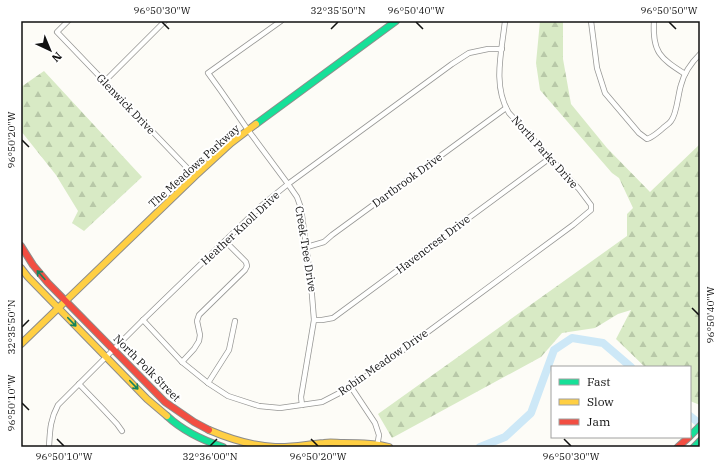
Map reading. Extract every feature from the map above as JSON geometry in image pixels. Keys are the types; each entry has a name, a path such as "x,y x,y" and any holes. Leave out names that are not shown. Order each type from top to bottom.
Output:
{"main road":[{"name":"The Meadows Parkway","path":"21,344 65,300 231,143 396,21"},
{"name":"North Polk Street","path":"21,246 36,269 165,402 177,412 213,433 231,440 265,447 292,447 324,443 358,443 389,447"},
{"name":"North Polk Street","path":"21,268 147,399 188,432 223,447"},
{"path":"691,435 700,426"},
{"path":"678,447 688,438"}],"street":[{"name":"Glenwick Drive","path":"68,21 57,32 195,176"},
{"path":"104,82 165,21"},
{"name":"Creek Tree Drive","path":"281,21 208,73 297,197 301,208 313,296 314,320 301,397 302,405"},
{"name":"North Parks Drive","path":"505,21 499,75 502,96 506,108 579,189 591,205 592,210"},
{"path":"591,21 597,68 605,93 639,133 647,139 657,134 672,120 678,101 680,86 685,74 692,62 700,54"},
{"path":"654,21 653,32 655,44 661,56 667,63 685,74"},
{"name":"Heather Knoll Drive","path":"49,447 50,425 58,405 261,206 288,184 457,60 469,53 488,49 502,49"},
{"name":"Dartbrook Drive","path":"307,247 324,242 338,230 506,108"},
{"name":"Havencrest Drive","path":"314,320 333,318 550,158"},
{"name":"Robin Meadow Drive","path":"143,320 182,362 208,383 228,396 259,406 280,408 322,402 351,387 406,348 592,210"},
{"path":"182,362 199,341 200,335 196,321 199,315 245,270 247,266 246,262 225,241"},
{"path":"208,383 229,350 235,321"},
{"path":"79,384 122,431"},
{"path":"351,387 375,423 379,435 378,446"}],"green space":[{"path":"540,21 563,21 563,59 571,104 607,148 650,192 700,144 700,405 691,401 691,366 644,366 616,339 631,310 618,314 595,328 562,333 541,357 392,438 378,414 627,236 627,214 633,208 619,178 612,173 540,90 536,63"},
{"path":"44,71 142,177 84,231 72,223 78,211 56,175 21,131 21,87"}],"waterway":[{"path":"480,447 505,437 531,413 554,350 572,338 603,343 630,366"},
{"path":"691,417 700,424"}],"traffic: fast":[{"path":"256,124 396,21"},
{"path":"167,416 193,434 223,447"},
{"path":"691,435 700,426"},
{"path":"694,447 700,441"}],"traffic: slow":[{"path":"21,344 195,176 231,143 256,124"},
{"path":"21,268 147,399 167,416"},
{"path":"209,430 241,442 275,447 331,443 366,444 389,447"}],"traffic: jam":[{"path":"21,246 33,265 48,283 165,402 194,422 209,430"},
{"path":"678,447 688,438"}]}
